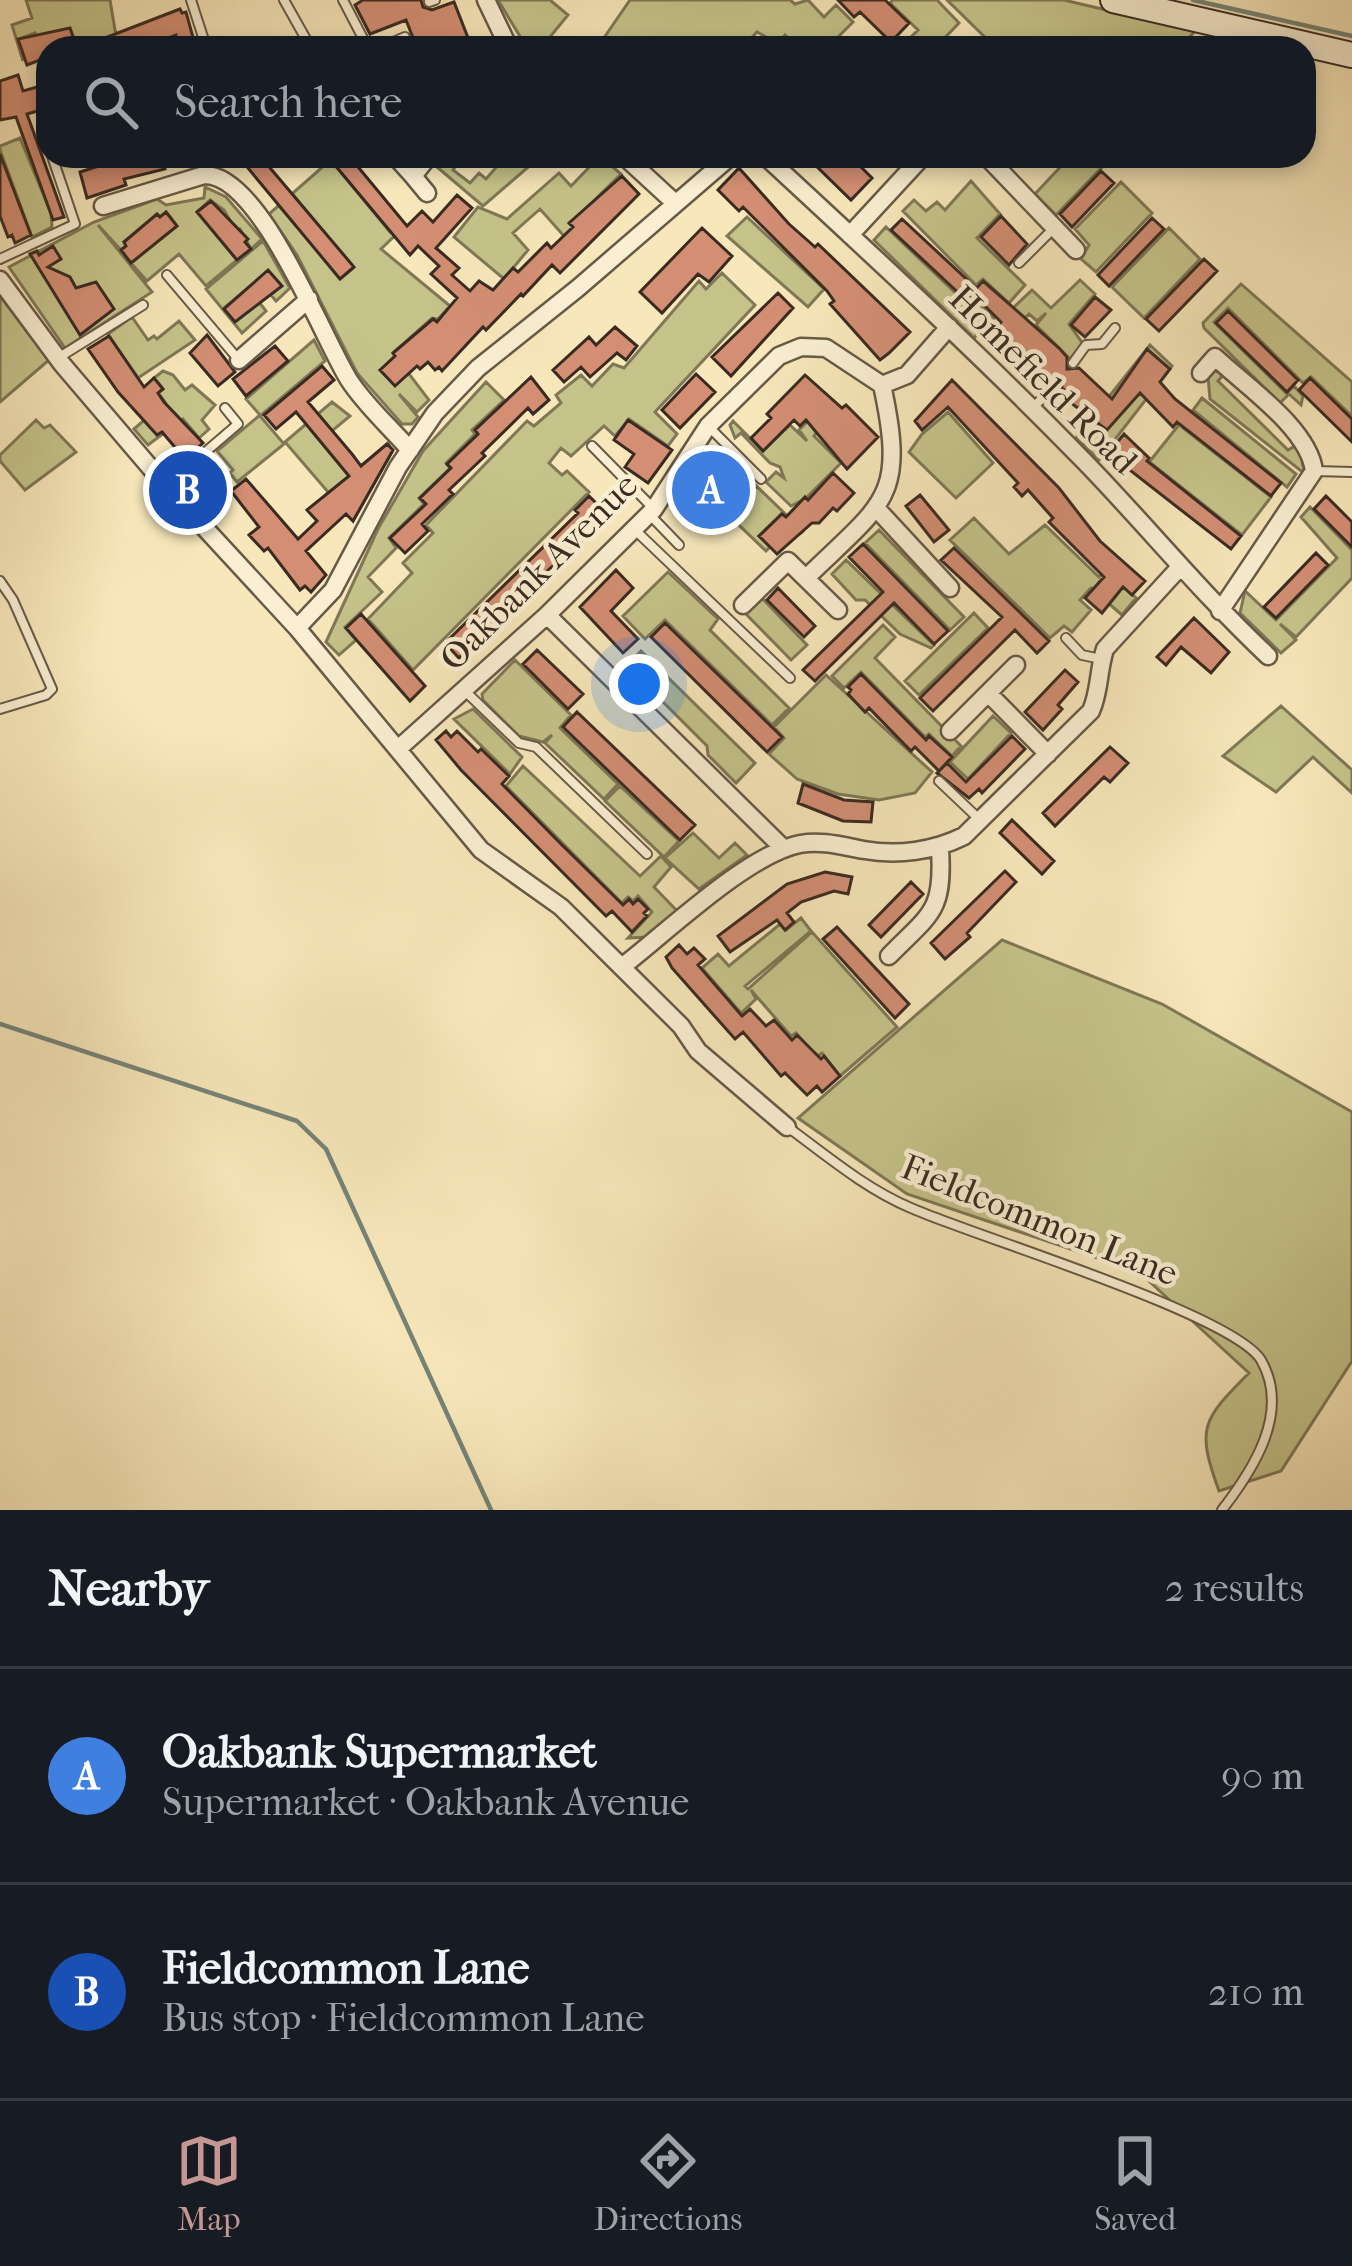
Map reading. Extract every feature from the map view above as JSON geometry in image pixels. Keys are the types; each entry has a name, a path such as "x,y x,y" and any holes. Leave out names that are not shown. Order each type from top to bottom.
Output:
{"street":[{"path":"486,0 503,36"},
{"path":"1113,0 1269,36"},
{"path":"1316,47 1352,55"},
{"path":"406,168 427,194"},
{"path":"413,176 420,168"},
{"path":"638,168 676,202"},
{"path":"297,628 333,590 435,413 478,368 717,168"},
{"name":"Homefield Road","path":"778,168 949,327 1268,656"},
{"path":"850,235 911,168"},
{"path":"998,168 1076,250"},
{"path":"103,206 163,184 212,174 231,184 271,232 351,384 410,450"},
{"name":"Fieldcommon Lane","path":"0,280 58,358 166,486 297,628 481,850 561,907 623,965 681,1026 698,1051 788,1127"},
{"path":"239,360 309,299"},
{"path":"806,578 877,508 895,463 882,385 907,375 949,327"},
{"name":"Oakbank Avenue","path":"398,749 634,529 708,427 779,356 801,347 826,348 882,385"},
{"path":"1201,373 1215,357 1300,435 1312,457 1313,471 1305,490 1220,611"},
{"path":"877,508 950,587"},
{"path":"743,605 788,560 838,610"},
{"path":"623,965 752,865 784,850 817,842 869,851 940,849 964,836 1091,711 1100,692 1106,650 1180,567"},
{"path":"547,615 784,850"},
{"path":"950,731 1016,665"},
{"path":"988,693 1048,754"},
{"path":"889,956 935,907 943,887 940,849"}],"lane":[{"path":"191,0 203,36"},
{"path":"284,0 304,36"},
{"path":"343,0 362,36"},
{"path":"0,259 75,224 56,168"},
{"path":"1018,263 1055,227"},
{"path":"167,275 239,360"},
{"path":"58,358 143,305"},
{"path":"1073,362 1086,345 1102,344 1115,328"},
{"path":"1032,410 1056,382"},
{"path":"166,486 238,424 225,407"},
{"path":"708,427 761,479"},
{"path":"592,446 679,545"},
{"path":"1313,471 1352,472"},
{"path":"634,529 790,678"},
{"path":"0,581 52,689 0,709"},
{"path":"1066,638 1082,655 1102,660"},
{"path":"464,690 518,743 536,747 647,854"},
{"path":"939,781 980,820"},
{"name":"Fieldcommon Lane","path":"788,1127 854,1176 906,1206 1181,1311 1250,1348 1269,1382 1270,1410 1264,1444 1250,1474 1222,1510"}],"shaded area":[{"path":"26,0 110,0 118,36 35,33 19,39 23,61 12,25 32,18"},
{"path":"498,0 550,0 568,15 551,36 520,36"},
{"path":"630,0 790,0 795,4 808,0 824,17 836,5 853,22 839,36 764,36 757,32 753,36 605,36"},
{"path":"937,0 959,23 947,36 912,36 918,30 890,3"},
{"path":"947,0 1064,0 1195,31 1191,36 984,36"},
{"path":"20,138 51,213 52,227 32,237 0,150"},
{"path":"321,168 337,168 390,232 403,222 406,225 381,249 450,306 393,353 429,400 417,412 399,394 418,417 412,424 402,424 357,373 297,255 269,214","holes":["294,196 353,268 341,278 281,208"]},
{"path":"438,168 454,168 470,183 479,173 486,179 496,168 527,168 483,206"},
{"path":"588,168 614,168 621,174 570,224 573,227 564,236 540,209 513,233 528,250 504,279 454,237 478,207 507,219 559,173 571,186"},
{"path":"1059,168 1101,168 1056,215 1035,194"},
{"path":"971,181 1000,214 977,238 1025,285 1009,303 983,279 976,285 903,211 914,200 926,211 937,202 945,210"},
{"path":"1121,182 1152,213 1096,272 1081,259 1089,245 1075,229"},
{"path":"205,187 226,197 262,239 251,249 240,229 210,200 197,212 237,260 206,286 179,254 147,281 131,263 177,226 167,213 157,214 121,250 98,225 152,292 65,348 9,267 94,222 157,199 166,205 204,198"},
{"path":"747,217 824,289 808,307 727,236"},
{"path":"886,227 964,301 971,295 994,318 974,338 874,240"},
{"path":"1169,228 1200,259 1144,318 1112,287"},
{"path":"263,241 290,288 276,301 271,295 281,285 268,271 224,308 235,322 259,302 266,311 242,333 206,289"},
{"path":"722,273 755,305 655,412 677,434 668,446 629,419 615,436 604,426 571,456 561,448 549,463 562,475 567,471 589,492 413,670 368,619 412,573 403,563 433,533 426,525 527,421 534,426 561,403 556,395 581,375 592,386 613,364 624,368 699,281 706,289"},
{"path":"1080,280 1095,294 1069,324 1083,344 1070,359 1036,325 1046,313 1037,321 1029,314 1024,319 1013,308 1032,290 1051,308"},
{"path":"1241,284 1352,382 1352,416 1311,377 1303,383 1228,308 1214,322 1286,393 1294,386 1303,396 1301,405 1289,394 1280,403 1204,328 1203,323"},
{"path":"0,296 49,360 0,402"},
{"path":"132,317 148,340 157,339 179,321 195,340 138,378 108,334"},
{"path":"314,340 325,361 260,416 284,444 237,482 217,451 260,415 246,399"},
{"path":"1150,345 1172,366 1099,460 1076,438"},
{"path":"163,371 185,390 192,385 215,405 202,420 209,429 199,438 183,419 148,445 134,429 165,402 154,378"},
{"path":"1213,371 1225,373 1218,381 1288,450 1298,444 1305,474 1210,399 1208,376"},
{"path":"486,382 504,400 472,430 475,434 446,463 450,468 419,498 424,504 389,538 396,548 368,577 382,592 345,627 356,640 339,655 326,642 378,529 423,451"},
{"path":"1202,398 1296,474 1287,487 1193,410"},
{"path":"332,402 350,416 332,431 323,420 311,430 358,487 370,477 361,466 388,443 392,452 353,521 285,442"},
{"path":"1190,411 1182,427 1271,497 1242,535 1152,464 1138,476"},
{"path":"948,412 993,463 956,498 909,452"},
{"path":"812,417 822,427 814,436 841,463 806,498 791,506 766,482 776,472 784,478 780,467 741,433 735,438 730,425 733,421 763,451 790,425 807,441 799,430"},
{"path":"36,420 44,428 50,425 76,452 25,490 0,455"},
{"path":"746,476 801,533 781,514 759,536 770,547 766,551 718,505 728,494 739,504 754,488"},
{"path":"1310,507 1352,550 1352,578 1296,637 1280,624 1296,640 1281,653 1240,613 1245,591 1276,620 1337,558 1301,517"},
{"path":"974,518 1009,554 1045,525 1099,577 1106,571 1136,598 1122,615 1091,588 1080,600 1091,610 1072,632 1064,626 1050,638 950,540"},
{"path":"879,530 964,617 950,630 865,543"},
{"path":"846,560 934,645 931,648 900,634 865,600 856,600 832,574"},
{"path":"668,572 718,619 710,630 789,708 772,725 665,620 645,639 623,616"},
{"path":"762,598 807,645 791,660 745,613"},
{"path":"974,613 988,628 919,695 905,681"},
{"path":"883,625 895,637 875,658 961,746 952,756 929,734 925,737 861,672 844,688 832,676"},
{"path":"641,651 755,763 736,783 658,697 647,699 620,672"},
{"path":"515,660 571,715 560,728 618,784 604,799 545,743 552,735 543,742 519,736 483,700 482,694"},
{"path":"826,675 932,772 915,793 879,800 838,794 797,779 769,754 784,738 774,727"},
{"path":"1281,706 1352,770 1352,793 1313,757 1276,792 1223,756"},
{"path":"473,709 522,757 510,774 454,719"},
{"path":"993,716 1011,733 968,779 950,762"},
{"path":"523,766 640,876 661,856 671,867 654,887 680,914 648,937 628,938 652,912 638,896 622,903 506,786"},
{"path":"620,786 679,841 664,857 605,801"},
{"path":"693,833 719,858 735,843 747,855 699,889 665,858"},
{"path":"801,918 811,931 745,986 748,989 812,932 897,1027 840,1076 822,1053 817,1057 796,1033 791,1036 751,990 756,999 741,1013 702,968 718,954 729,966 780,924 786,930"},
{"path":"1002,940 1162,1004 1352,1112 1352,1361 1281,1471 1219,1491 1207,1453 1208,1426 1221,1402 1249,1373 1139,1272 907,1194 798,1118"}],"building":[{"path":"363,0 421,0 423,7 432,10 454,2 467,36 412,36 406,20 370,34 355,5"},
{"path":"838,0 885,0 909,23 897,36 885,36 860,12 854,17"},
{"path":"180,9 186,12 193,36 176,35 110,36"},
{"path":"70,28 73,36 36,36 36,62 27,65 18,39"},
{"path":"18,75 23,91 36,87 36,111 27,114 36,139 36,168 46,168 64,217 53,220 16,117 0,120 0,81"},
{"path":"0,154 31,235 15,243 0,216"},
{"path":"248,168 270,168 354,267 340,279"},
{"path":"337,168 359,168 407,226 422,211 433,222 457,195 472,208 436,248 459,268 452,275 470,291 479,281 493,290 547,243 551,248 573,227 569,223 622,176 639,194 560,273 552,265 442,371 428,362 395,386 380,370 433,319 437,322 457,298 431,274 439,266 418,246 410,255"},
{"path":"739,168 789,224 815,247 818,244 910,332 880,360 830,304 834,301 827,291 743,207 739,211 718,190"},
{"path":"818,168 862,168 872,178 851,200"},
{"path":"165,169 124,179 126,185 87,198 80,172"},
{"path":"1101,171 1114,183 1072,227 1060,214"},
{"path":"211,201 248,239 245,242 251,249 237,260 197,212"},
{"path":"166,212 177,226 131,263 121,250 124,242 157,214"},
{"path":"1001,216 1027,244 1009,265 981,237"},
{"path":"1152,218 1164,229 1109,286 1098,275"},
{"path":"902,219 976,288 965,299 891,230"},
{"path":"702,228 732,256 709,282 698,274 662,313 640,292"},
{"path":"53,246 61,259 48,267 70,277 76,288 96,282 114,309 80,335 30,254 37,251 39,255"},
{"path":"1204,259 1217,271 1159,331 1146,319"},
{"path":"268,270 282,286 235,322 224,309"},
{"path":"983,281 1059,348 1067,357 1067,369 1079,368 1112,399 1147,349 1170,369 1160,382 1175,399 1281,483 1271,496 1177,422 1173,427 1140,393 1107,430 1067,400 1071,395 1062,388 1062,378 1040,370 996,328 1001,322 972,293"},
{"path":"778,293 793,308 731,376 712,357"},
{"path":"1095,297 1111,310 1085,337 1071,325"},
{"path":"1228,311 1298,380 1287,392 1216,323"},
{"path":"615,327 637,346 626,360 617,353 590,377 581,367 564,382 553,370 589,337 596,345"},
{"path":"207,335 235,372 218,386 190,353"},
{"path":"109,336 144,387 154,378 163,389 158,393 164,402 203,443 185,459 118,392 88,349"},
{"path":"275,346 288,361 246,396 233,379"},
{"path":"322,366 334,380 308,402 361,466 387,444 393,450 353,521 346,514 306,551 326,575 311,592 305,586 300,590 268,548 264,551 249,535 259,527 231,491 246,479 298,539 317,521 307,510 349,476 296,412 276,429 264,415"},
{"path":"696,374 715,392 680,428 662,410"},
{"path":"805,375 842,408 846,405 878,437 847,469 806,420 800,426 794,420 763,451 751,438"},
{"path":"531,377 549,400 533,414 528,408 482,453 485,456 449,490 453,494 422,524 428,531 405,553 390,538 426,504 420,498 451,468 447,464 478,434 475,430"},
{"path":"1310,378 1352,419 1352,442 1299,390"},
{"path":"952,380 1059,488 1100,541 1145,581 1132,595 1123,587 1102,613 1085,598 1104,577 1049,522 1053,518 1028,490 1022,496 1014,487 1018,483 948,407 922,430 915,421"},
{"path":"628,420 672,450 648,483 625,467 634,454 614,440"},
{"path":"1124,434 1147,461 1241,536 1231,549 1122,464 1110,451"},
{"path":"727,457 755,488 738,505 728,494 718,505 698,486 709,475 728,489 733,483 717,467"},
{"path":"833,473 854,493 777,554 759,536 805,497 808,500"},
{"path":"920,495 949,530 934,542 906,506"},
{"path":"589,496 609,516 519,596 459,658 445,643 578,513 575,510"},
{"path":"1326,496 1352,522 1352,547 1314,509"},
{"path":"863,544 948,631 934,644 894,603 815,681 803,670 883,592 849,557"},
{"path":"954,548 1049,641 1037,653 1015,630 933,711 920,698 1002,617 941,560"},
{"path":"1316,553 1328,565 1276,618 1264,607"},
{"path":"616,570 633,588 611,611 638,639 623,653 580,607"},
{"path":"778,588 815,626 804,637 767,600"},
{"path":"361,614 425,686 410,701 346,628"},
{"path":"1194,618 1229,652 1211,673 1181,647 1166,665 1157,657"},
{"path":"665,623 782,737 767,752 651,637"},
{"path":"537,650 583,694 568,709 523,664"},
{"path":"1065,670 1078,682 1043,730 1025,712"},
{"path":"861,674 926,740 929,736 952,757 939,771 848,694 848,687"},
{"path":"577,712 695,825 680,840 563,727"},
{"path":"446,731 451,737 457,731 509,776 502,784 623,905 638,899 648,909 632,932 612,911 606,916 461,770 436,740"},
{"path":"1012,736 1025,749 982,793 979,789 969,798 937,773 947,763 966,782"},
{"path":"1110,747 1128,763 1110,782 1104,777 1055,826 1043,813"},
{"path":"803,784 844,800 873,802 871,822 843,821 798,803"},
{"path":"1012,820 1054,861 1042,874 1000,833"},
{"path":"1005,871 1016,882 945,959 931,943"},
{"path":"825,872 852,877 848,894 834,891 801,902 787,913 794,922 785,930 777,920 730,952 718,936 787,884"},
{"path":"911,882 923,894 881,937 869,925"},
{"path":"837,927 909,1004 895,1018 823,939"},
{"path":"679,945 687,954 694,948 705,959 698,965 742,1016 750,1009 766,1026 774,1020 792,1040 797,1035 821,1059 824,1056 840,1076 822,1092 817,1086 807,1095 785,1073 781,1076 743,1032 735,1039 672,968 666,957"}],"waterway":[{"path":"1193,0 1352,36"},
{"path":"0,1024 297,1121 326,1149 491,1510"}],"place":[{"name":"Fieldcommon Lane","path":"188,490"},
{"name":"Oakbank Supermarket","path":"711,490"}]}
